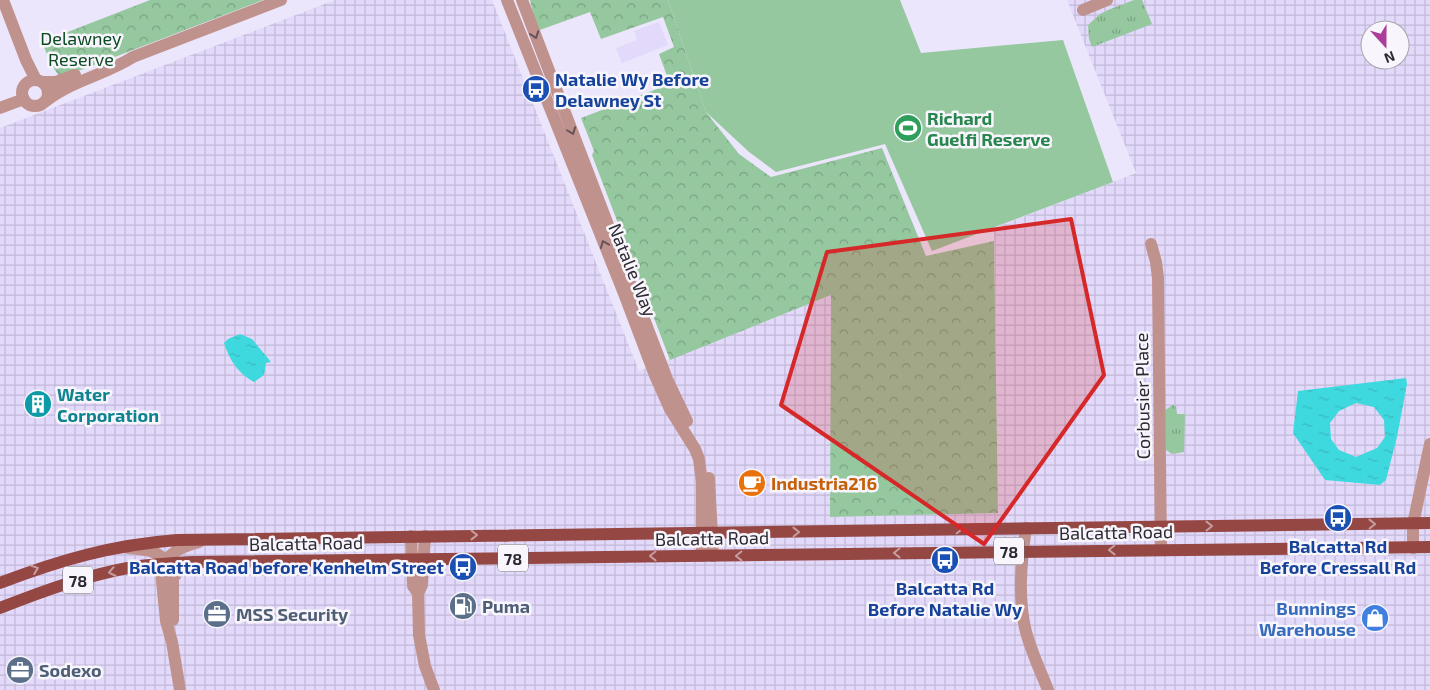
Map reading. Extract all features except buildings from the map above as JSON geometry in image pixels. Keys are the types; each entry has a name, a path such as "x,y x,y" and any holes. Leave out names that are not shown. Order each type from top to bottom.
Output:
{"main road":[{"name":"Balcatta Road","path":"0,583 71,557 115,547 156,541 1430,523"},
{"name":"Balcatta Road","path":"0,608 87,577 145,566 194,562 1430,547"}],"street":[{"path":"3,0 36,82"},
{"path":"133,57 119,58 56,82 36,82 23,88 24,99 29,105 42,104 58,91 120,65 133,57 281,0"},
{"name":"Natalie Way","path":"507,0 654,372 670,409 689,438 699,458 708,556"},
{"name":"Natalie Way","path":"522,0 667,380 680,409 704,453 709,478 707,533"},
{"path":"1082,10 1107,0"},
{"path":"0,12 36,82 48,89 46,101"},
{"path":"0,108 24,99"},
{"name":"Corbusier Place","path":"1151,244 1158,278 1160,549"},
{"path":"1413,548 1413,524 1430,444"},
{"path":"1026,528 1022,551 1021,598 1025,629 1048,690"},
{"path":"411,536 413,586 418,593"},
{"path":"425,536 422,585 418,593 419,635 421,653 434,690"},
{"path":"164,565 172,552 184,546 210,539"},
{"path":"115,547 150,551 162,556 166,622 172,642 180,690"},
{"path":"173,578 180,569 194,562"},
{"path":"164,565 173,578 172,642"}],"highlighted area":[{"path":"1071,219 1104,375 984,544 781,405 827,252"}],"shaded area":[{"path":"335,0 492,0 639,371 832,295 830,517 998,513 994,228 1136,173 1067,0 1430,0 1430,690 0,690 0,128"},
{"path":"659,22 668,45 622,63 616,48 637,40 634,31"}],"green space":[{"name":"Delawney Reserve","path":"150,0 263,0 60,78 50,62 42,42"},
{"path":"530,0 668,0 706,112 739,154 771,177 882,148 926,256 994,241 998,513 830,517 831,295 670,360 592,155 594,151 581,118 670,84 659,54 674,47 663,17 601,39 590,12 537,31"},
{"name":"Richard Guelfi Reserve","path":"668,0 900,0 921,53 1063,40 1113,182 932,251 885,144 776,172 749,152 706,112"},
{"path":"1134,0 1142,0 1152,24 1092,47 1089,39 1088,25 1100,14"},
{"path":"1173,405 1176,406 1177,414 1185,414 1184,452 1172,454 1166,450 1165,410"}],"water":[{"path":"240,334 252,339 271,362 266,363 264,375 254,382 243,375 235,366 224,343 228,339"},
{"path":"1406,378 1407,384 1397,437 1386,480 1380,485 1325,480 1293,433 1298,391","holes":["1356,403 1374,407 1384,420 1385,437 1377,448 1356,457 1339,450 1331,439 1330,423 1339,411"]}],"place":[{"name":"Natalie Wy Before Delawney St","path":"536,89"},
{"name":"Richard Guelfi Reserve","path":"908,128"},
{"name":"Water Corporation","path":"38,404"},
{"name":"Industria216","path":"752,483"},
{"name":"Balcatta Rd Before Cressall Rd","path":"1338,518"},
{"name":"Balcatta Rd Before Natalie Wy","path":"945,560"},
{"name":"Balcatta Road before Kenhelm Street","path":"463,567"},
{"name":"Puma","path":"463,606"},
{"name":"MSS Security","path":"217,614"},
{"name":"Bunnings Warehouse","path":"1375,618"},
{"name":"Sodexo","path":"20,670"}]}
